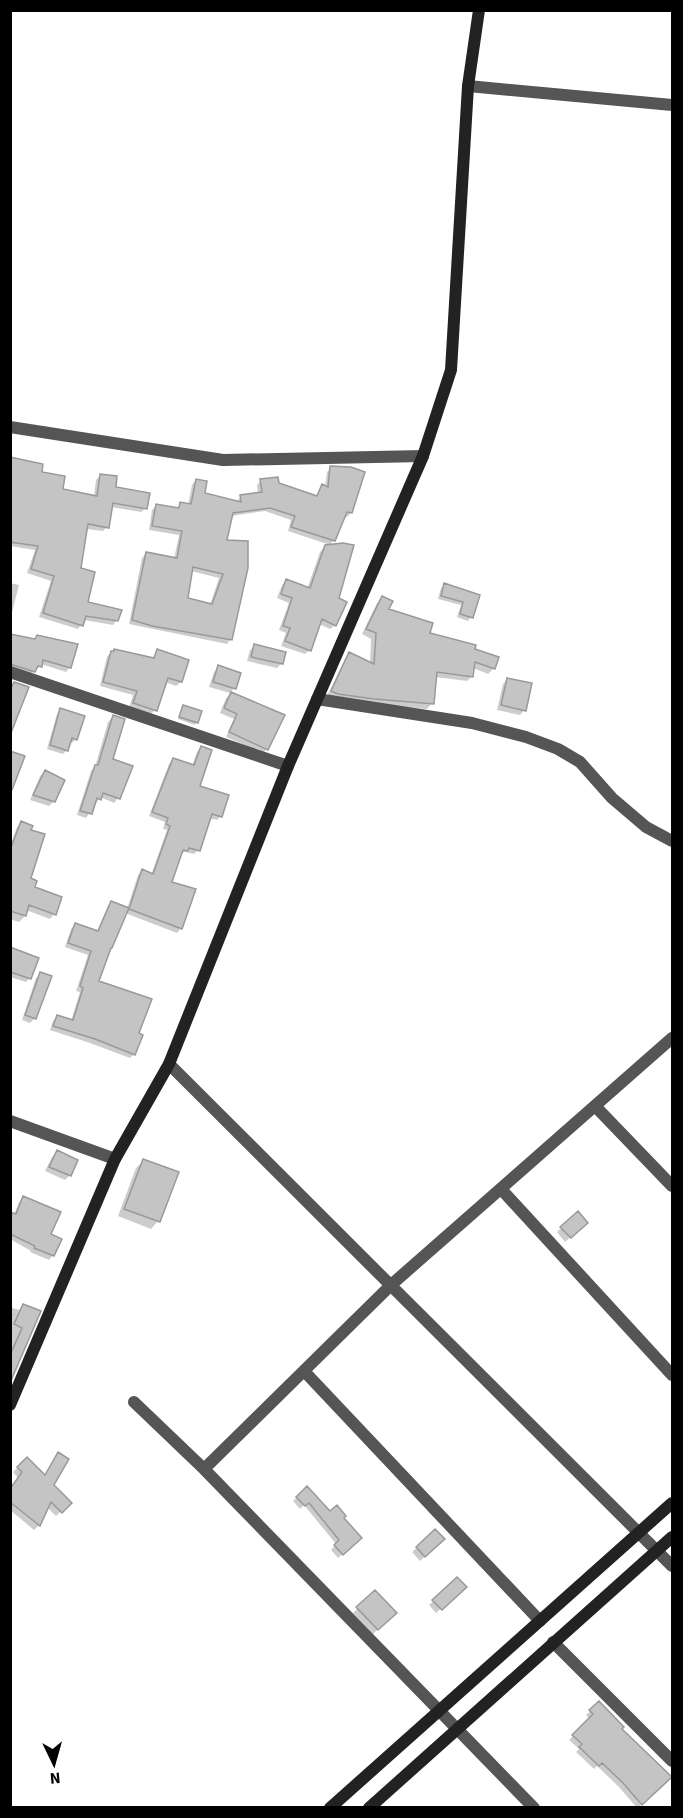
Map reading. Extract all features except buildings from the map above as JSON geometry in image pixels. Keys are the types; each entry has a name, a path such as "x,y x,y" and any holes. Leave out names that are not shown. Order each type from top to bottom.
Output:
{"street":[{"path":"10,1405 115,1159 170,1064 288,766 423,456 452,370 468,86 479,10"},
{"path":"468,86 672,105"},
{"path":"10,427 223,460 423,456"},
{"path":"10,672 288,766"},
{"path":"317,699 472,723 526,737 558,749 580,762 612,798 646,827 672,841"},
{"path":"204,1469 392,1286 672,1038"},
{"path":"170,1064 672,1566"},
{"path":"595,1106 672,1186"},
{"path":"10,1121 115,1159"},
{"path":"501,1189 672,1375"},
{"path":"304,1371 540,1621"},
{"path":"134,1402 204,1469 534,1808"},
{"path":"330,1808 672,1503"},
{"path":"369,1808 672,1537"},
{"path":"553,1642 672,1761"}]}
